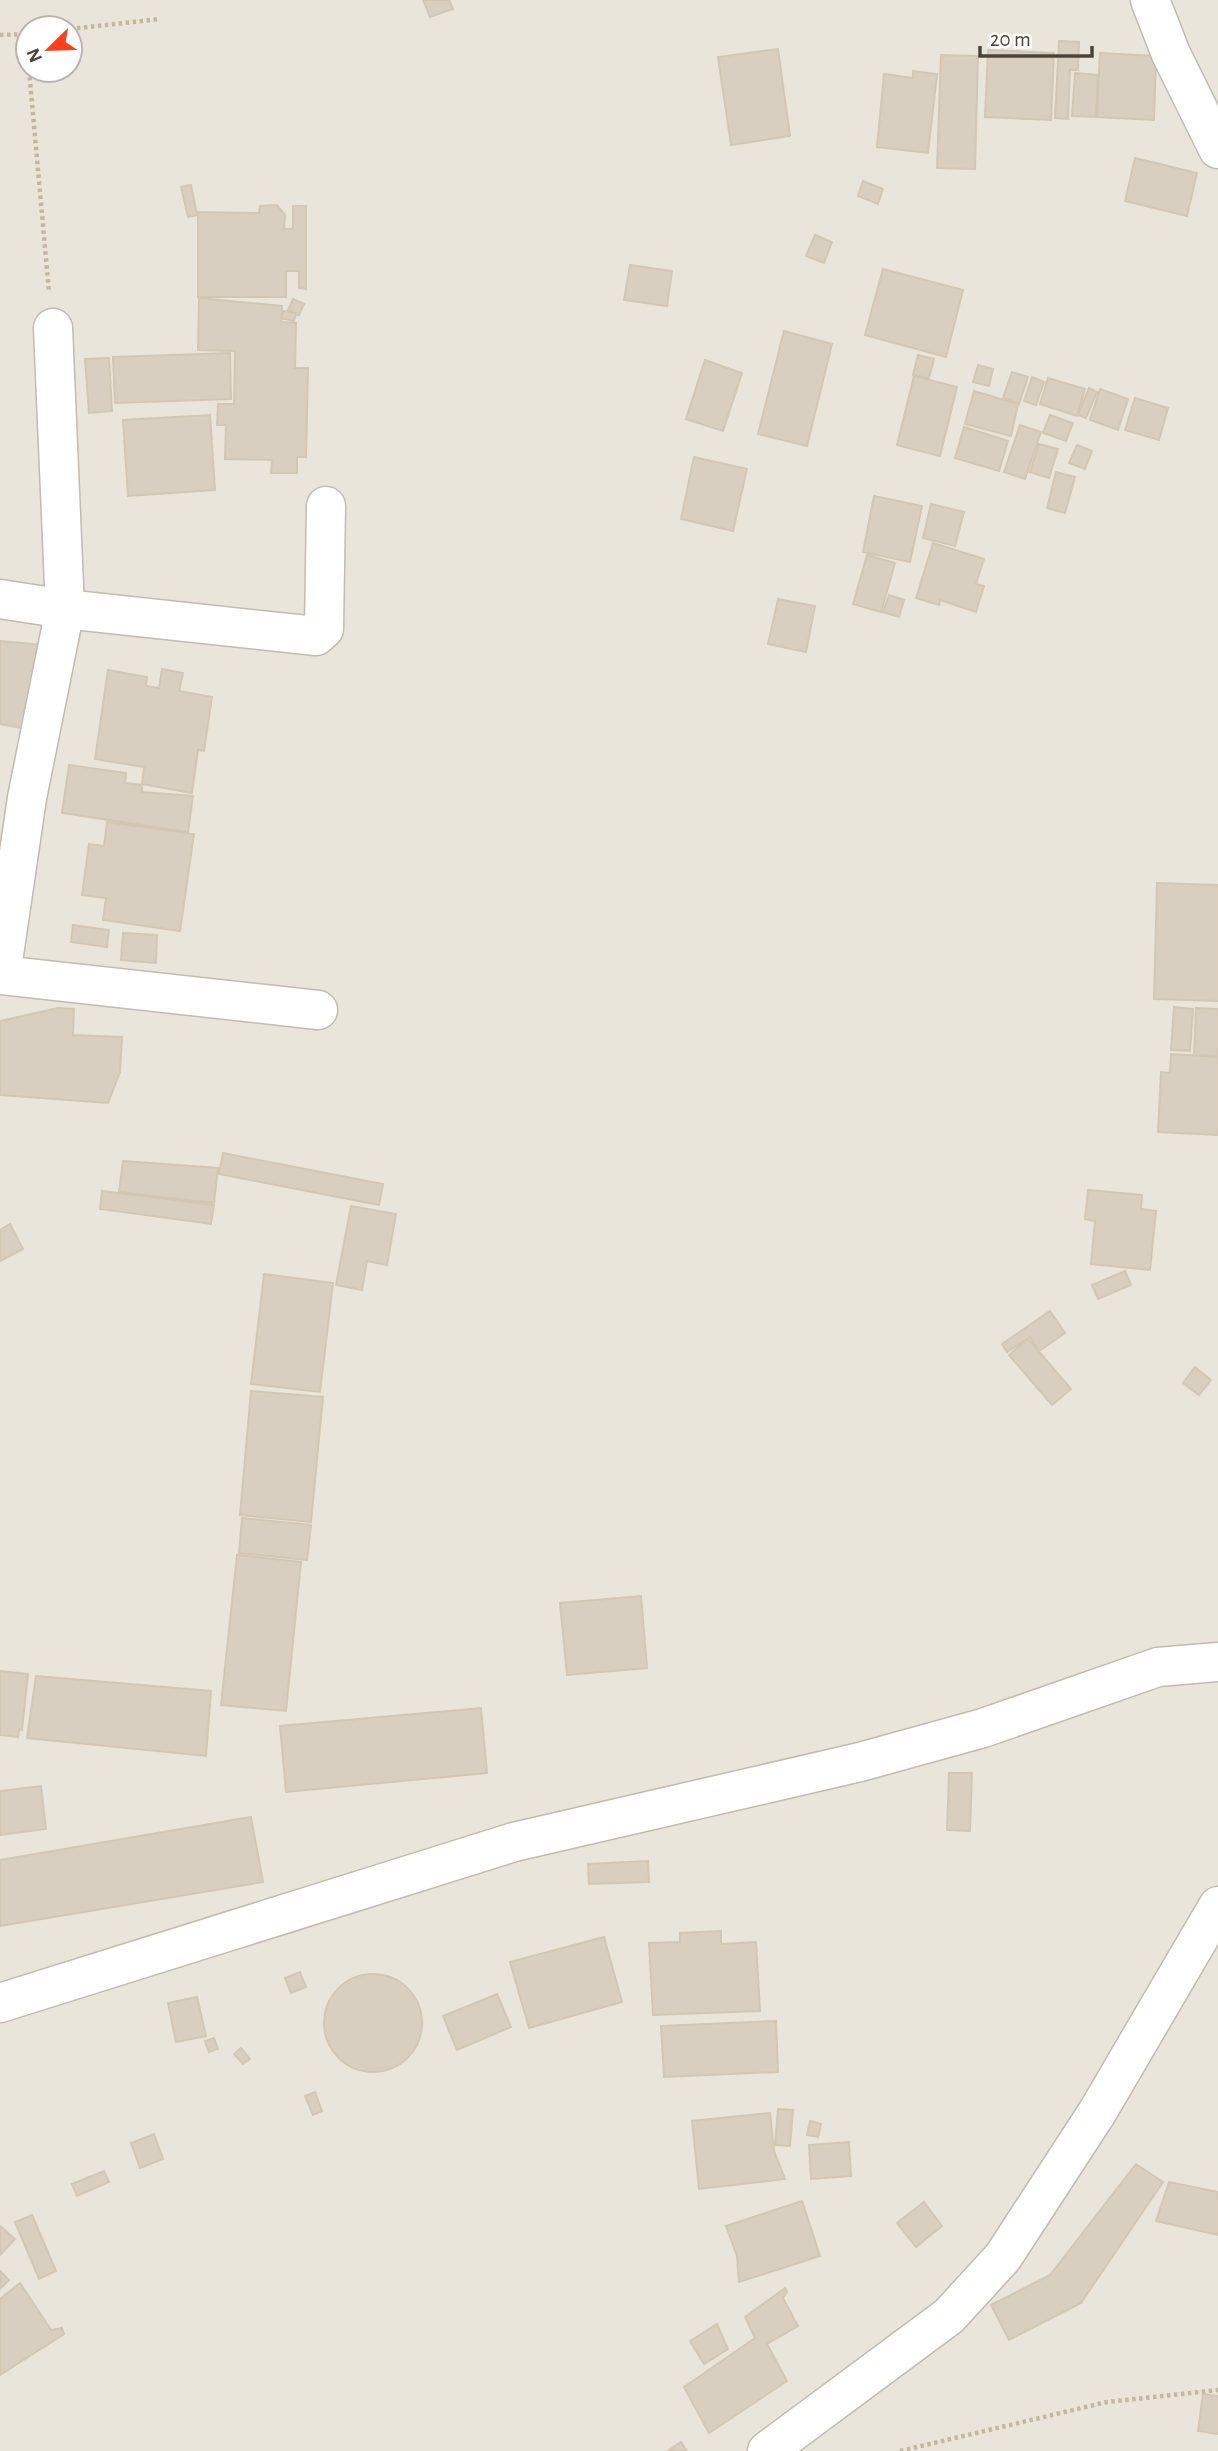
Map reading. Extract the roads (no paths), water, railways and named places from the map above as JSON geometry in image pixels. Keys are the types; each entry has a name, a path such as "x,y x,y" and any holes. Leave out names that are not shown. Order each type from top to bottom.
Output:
{"street":[{"path":"1150,0 1171,54 1218,149"},
{"path":"53,328 65,609 27,798 1,975 318,1010"},
{"path":"0,599 65,609 316,636 324,629 326,506"},
{"path":"0,2003 514,1842 860,1762 946,1738 1158,1667 1218,1662"},
{"path":"766,2451 949,2316 1003,2257 1098,2111 1218,1906"}]}
